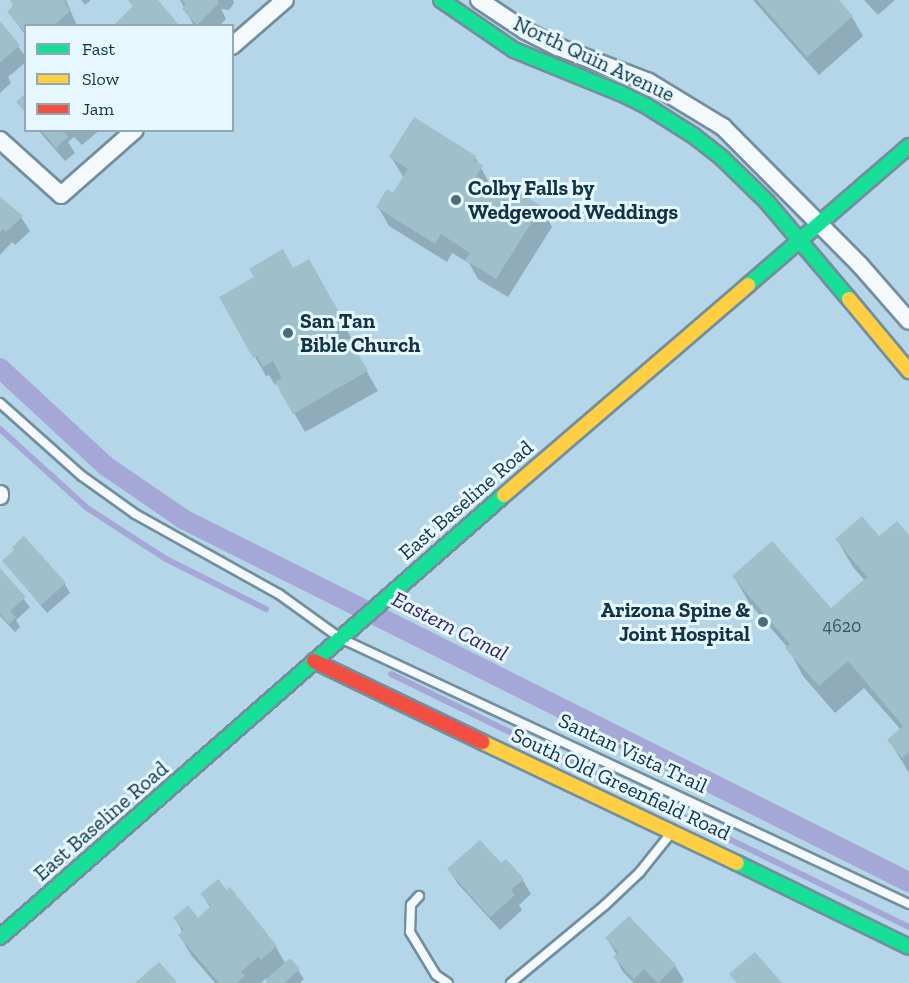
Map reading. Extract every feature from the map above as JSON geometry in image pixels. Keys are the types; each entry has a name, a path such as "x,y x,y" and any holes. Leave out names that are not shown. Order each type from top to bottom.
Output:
{"street":[{"path":"234,44 285,0"},
{"name":"North Quin Avenue","path":"441,0 514,50 620,93 665,117 723,159 747,181 800,241 834,286 909,371"},
{"name":"North Quin Avenue","path":"479,0 524,30 558,47 625,71 678,98 723,127 860,265 909,321"},
{"path":"0,140 61,195 133,132"},
{"name":"East Baseline Road","path":"0,937 385,598 909,146"},
{"name":"South Old Greenfield Road","path":"314,661 374,692 672,831 909,947"}],"lane":[{"path":"665,117 678,98"},
{"name":"Santan Vista Trail","path":"0,403 82,476 135,514 279,594 344,634 909,904"},
{"path":"511,983 605,905 640,872 672,831"},
{"path":"419,896 411,905 410,932 436,975 448,983"}],"building":[{"path":"10,0 66,0 64,1 70,11 55,24 24,24 24,31 7,12 13,6"},
{"path":"128,0 158,0 178,24 115,24 133,6"},
{"path":"182,0 217,0 219,3 198,24 182,9 186,4"},
{"path":"757,0 839,0 853,16 807,57"},
{"path":"0,21 20,45 0,63"},
{"path":"24,95 24,111 16,102"},
{"name":"Colby Falls by Wedgewood Weddings","path":"414,117 476,156 474,160 483,166 476,176 505,194 510,187 542,206 496,279 465,260 470,253 441,234 435,244 376,207 387,189 393,193 408,169 389,157"},
{"path":"43,132 64,132 68,137 56,148"},
{"path":"0,197 23,216 6,232 3,229 0,232"},
{"name":"San Tan Bible Church","path":"283,249 293,268 309,259 344,321 333,327 341,342 349,338 368,371 293,414 275,382 282,378 273,361 263,367 257,356 253,358 219,297 254,277 249,269"},
{"path":"862,516 879,536 897,521 909,535 909,752 902,758 887,740 903,726 848,661 819,686 785,648 790,644 732,576 772,541 831,608 867,577 835,539"},
{"path":"24,536 66,583 41,605 2,561"},
{"path":"0,568 26,597 10,611 16,617 9,624 0,614"},
{"path":"480,840 501,863 506,859 524,879 511,890 515,895 490,917 447,869"},
{"path":"218,879 227,890 230,887 277,946 261,960 258,957 241,972 245,976 237,983 219,983 178,935 184,930 173,918 188,905 198,918 211,906 200,894"},
{"path":"629,916 676,965 658,983 644,969 634,979 613,957 618,952 605,938"},
{"path":"755,952 782,983 737,983 729,974"},
{"path":"290,958 300,969 284,983 268,983 265,980"},
{"path":"159,962 176,981 175,983 135,983"}],"waterway":[{"name":"Eastern Canal","path":"0,368 106,466 183,519 909,882"},
{"path":"0,429 87,508 166,559 266,609"},
{"path":"391,674 909,927"}],"traffic: fast":[{"path":"441,0 514,50 620,93 645,105 694,136 723,159 767,202 849,299"},
{"path":"748,285 909,146"},
{"path":"0,937 504,495"},
{"path":"737,863 909,947"}],"traffic: slow":[{"path":"504,495 748,285"},
{"path":"849,299 909,371"},
{"path":"482,742 737,863"}],"traffic: jam":[{"path":"314,661 482,742"}],"place":[{"name":"Colby Falls by Wedgewood Weddings","path":"456,200"},
{"name":"San Tan Bible Church","path":"288,333"},
{"name":"Arizona Spine & Joint Hospital","path":"763,622"}]}
